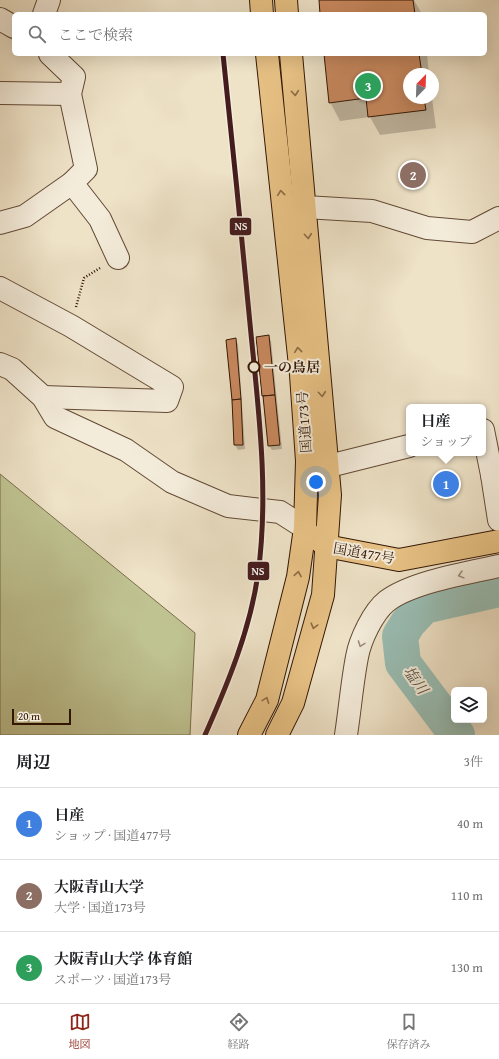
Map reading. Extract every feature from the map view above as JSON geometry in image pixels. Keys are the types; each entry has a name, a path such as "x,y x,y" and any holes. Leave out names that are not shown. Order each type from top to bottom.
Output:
{"highway":[{"path":"261,0 262,12"},
{"path":"286,0 287,12"},
{"name":"国道173号","path":"249,735 267,700 298,577 305,528 307,461 301,375 267,56"},
{"name":"国道173号","path":"277,735 293,703 323,595 330,495 329,466 291,56"},
{"name":"国道477号","path":"305,528 326,546 399,560 499,541"}],"street":[{"path":"45,12 49,0"},
{"path":"0,19 12,26"},
{"path":"0,222 25,216 72,183 86,169 70,94 74,77 52,56"},
{"path":"0,93 70,94"},
{"path":"72,183 100,219 118,258"},
{"path":"306,207 372,211 427,228 472,232 499,218"},
{"path":"0,288 71,326 172,387 166,401 43,397"},
{"path":"0,364 12,369 43,397 55,417 126,450 172,482 228,506 280,512 305,528"},
{"path":"486,428 499,426"},
{"path":"486,439 496,474 499,520"},
{"path":"329,466 406,447"},
{"path":"346,735 357,656 369,624 386,602 414,587 499,566"}],"path":[{"path":"71,326 84,278"}],"green space":[{"path":"0,474 195,633 190,735 0,735"}],"building":[{"path":"319,0 413,0 415,12 320,12"},
{"path":"324,56 419,56 421,68 403,68 403,104 425,104 426,110 368,117 366,98 329,103"},
{"path":"269,335 275,395 262,396 256,337"},
{"path":"236,338 241,399 232,400 226,340"},
{"path":"275,395 280,445 268,446 263,396"},
{"path":"241,399 243,445 234,445 232,400"}],"waterway":[{"name":"塩川","path":"457,735 403,663 400,636 408,623 424,606 499,589"}],"transit line":[{"name":"NS","path":"205,735 230,676 250,615 258,574 263,514 260,424 223,56"}],"place":[{"name":"大阪青山大学 体育館","path":"368,86"},
{"name":"大阪青山大学","path":"413,175"},
{"name":"一の鳥居","path":"254,367"},
{"name":"日産","path":"446,484"}]}
